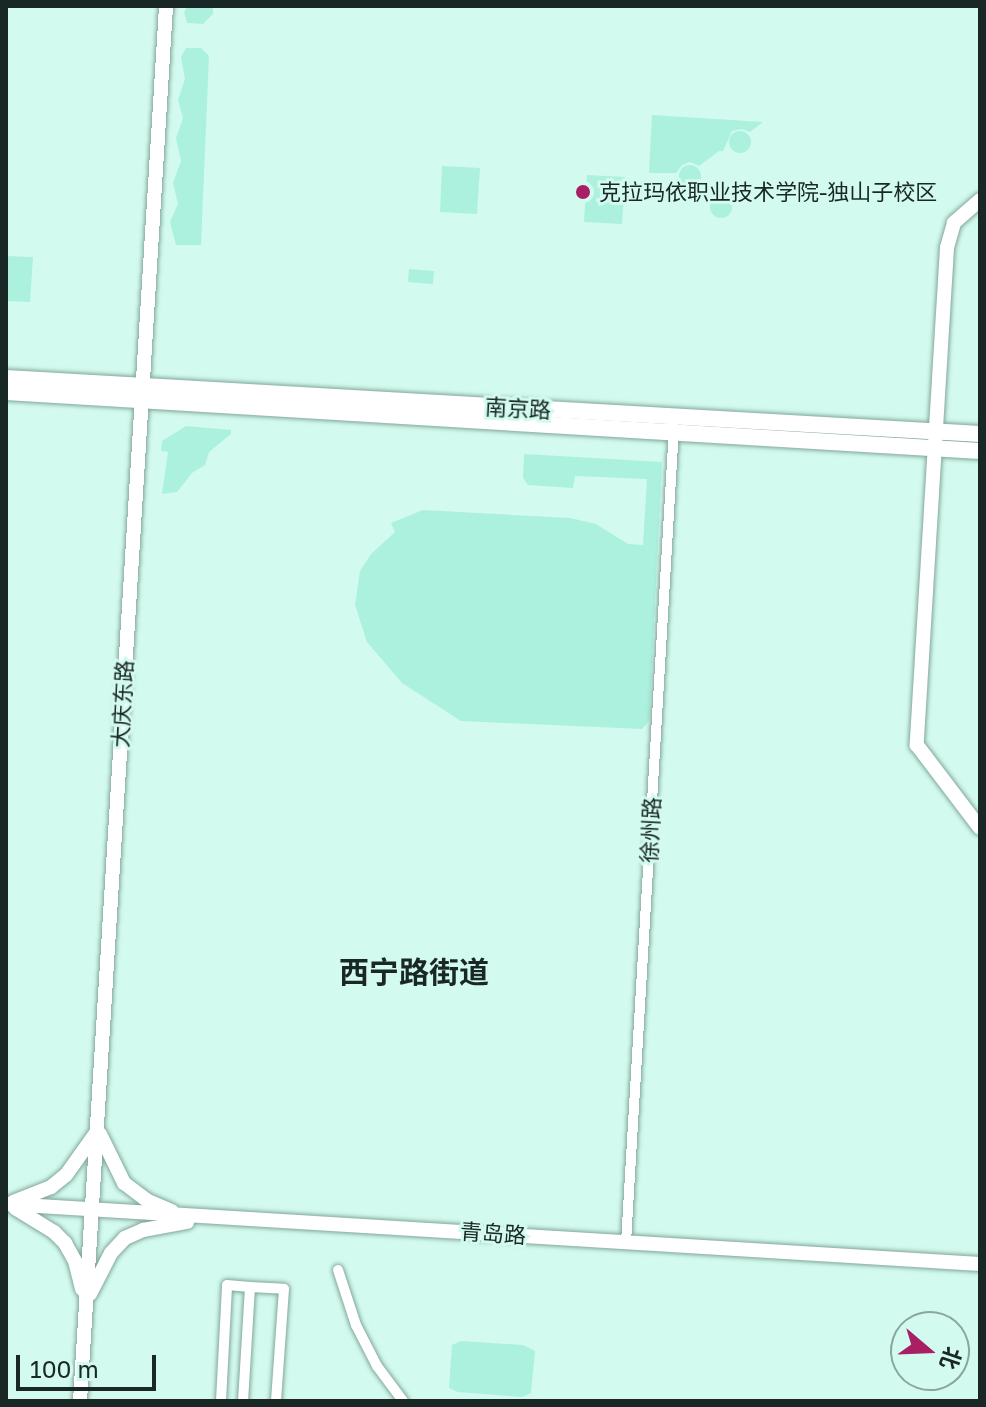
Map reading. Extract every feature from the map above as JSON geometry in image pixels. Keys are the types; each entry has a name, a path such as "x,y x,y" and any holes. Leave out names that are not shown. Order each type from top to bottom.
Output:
{"main road":[{"name":"南京路","path":"6,378 55,381 135,395 936,440 980,451"},
{"path":"6,392 135,395"},
{"name":"南京路","path":"936,440 980,434"}],"street":[{"name":"大庆东路","path":"80,1401 91,1209 99,1130 135,395 166,6"},
{"path":"980,200 954,223 947,248 917,745 980,828"},
{"name":"徐州路","path":"626,1243 675,425"},
{"path":"6,1204 51,1187 66,1175 99,1130"},
{"path":"99,1130 118,1177 130,1191 171,1210 212,1218"},
{"path":"6,1204 29,1214 65,1243 75,1261 85,1305"},
{"name":"青岛路","path":"6,1204 980,1264"},
{"path":"85,1305 105,1262 125,1238 143,1230 212,1218"},
{"path":"338,1270 356,1325 377,1366 403,1401"},
{"path":"221,1401 227,1285 284,1289 276,1401"},
{"path":"243,1401 250,1287"},
{"path":"222,1385 244,1384"}],"green space":[{"path":"188,6 213,6 213,14 203,24 187,23 184,12"},
{"path":"186,48 201,48 209,56 201,245 176,245 170,222 178,204 173,183 181,161 176,138 183,118 178,100 185,79 181,57"},
{"path":"652,115 763,122 750,132 742,129 732,131 723,151 699,166 690,162 682,165 676,173 649,173"},
{"path":"740,131 751,142 740,153 729,142"},
{"path":"690,165 701,176 690,187 679,176"},
{"path":"442,166 480,168 477,214 440,212"},
{"path":"587,175 625,177 622,224 584,222"},
{"path":"721,196 732,207 721,218 710,207"},
{"path":"7,256 33,257 30,302 6,301"},
{"path":"409,269 434,271 433,284 408,282"},
{"path":"186,426 231,430 231,434 209,452 205,465 192,473 177,492 162,494 168,452 161,451 162,441"},
{"path":"524,454 662,462 649,721 642,729 461,721 402,683 367,642 355,605 360,571 371,554 395,532 391,523 423,510 570,518 596,524 628,544 643,545 647,479 575,476 573,488 528,485 523,478"},
{"path":"461,1341 523,1345 535,1351 531,1393 522,1397 458,1392 449,1388 452,1345"}],"place":[{"name":"克拉玛依职业技术学院-独山子校区","path":"583,192"}],"district":[{"name":"西宁路街道","path":"414,972"}]}
